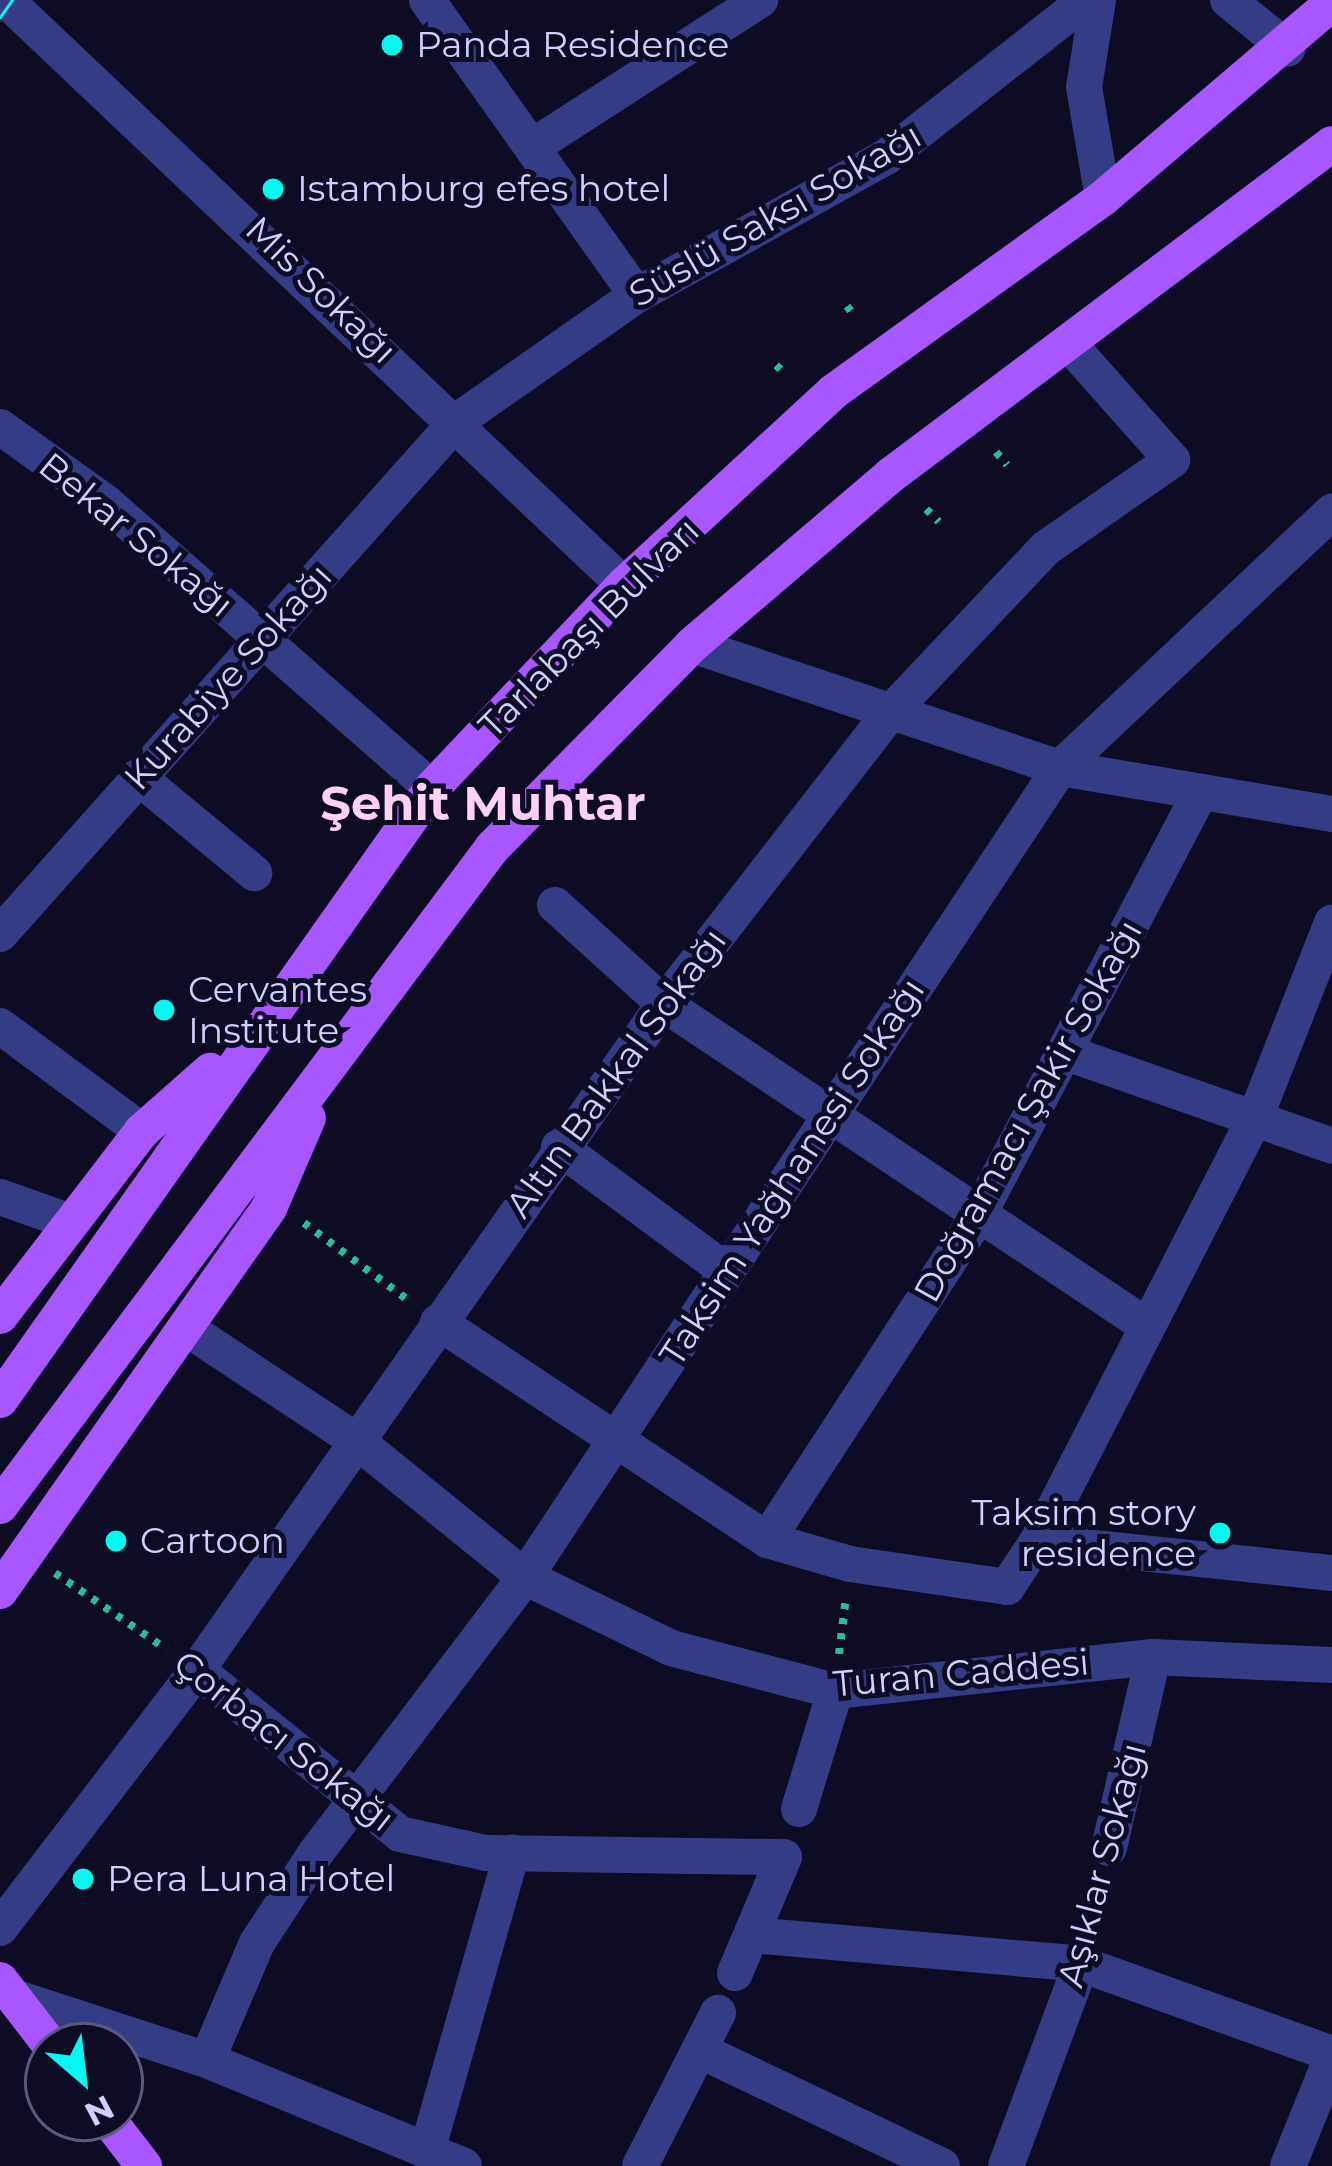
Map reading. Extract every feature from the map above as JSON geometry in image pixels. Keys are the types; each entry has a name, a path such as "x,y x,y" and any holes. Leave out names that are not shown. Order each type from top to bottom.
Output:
{"main road":[{"name":"Tarlabaşı Bulvarı","path":"0,1400 244,1040 432,788 624,585 833,392 1102,198 1288,49 1332,2"},
{"path":"0,1506 324,1081 492,848 692,645 1068,343 1332,144"},
{"path":"0,1316 142,1131 244,1040"},
{"path":"0,1591 189,1330 269,1208 324,1081"},
{"path":"7,1989 33,2022"},
{"path":"126,2142 144,2166"}],"street":[{"path":"535,145 760,0"},
{"name":"Süslü Saksı Sokağı","path":"457,421 637,295 886,157 1086,0"},
{"path":"1098,0 1084,87 1102,198"},
{"path":"1228,0 1288,49"},
{"name":"Mis Sokağı","path":"4,1 457,421 624,585"},
{"path":"434,2 637,295"},
{"name":"Altın Bakkal Sokağı","path":"0,1928 197,1670 664,1004 888,715 1046,548 1172,460 1068,343"},
{"name":"Kurabiye Sokağı","path":"0,934 457,421"},
{"name":"Bekar Sokağı","path":"0,427 264,640 432,788"},
{"name":"Taksim Yağhanesi Sokağı","path":"207,2060 257,1943 525,1577 827,1113 1060,768 1332,512"},
{"path":"692,645 888,715 1060,768 1332,814"},
{"path":"138,778 254,873"},
{"name":"Doğramacı Şakir Sokağı","path":"766,1540 978,1216 1199,795"},
{"path":"555,905 664,1004 1147,1326"},
{"path":"437,1322 614,1446 766,1540 1007,1587 1037,1542 1255,1118 1332,923"},
{"path":"0,1026 142,1131"},
{"path":"1067,1053 1332,1146"},
{"path":"560,1147 724,1269"},
{"path":"0,1197 71,1222"},
{"name":"Turan Caddesi","path":"189,1330 358,1442 525,1577 671,1648 835,1691 1153,1657 1332,1665"},
{"path":"1037,1542 1332,1573"},
{"name":"Aşıklar Sokağı","path":"1108,1848 1153,1657"},
{"name":"Çorbacı Sokağı","path":"197,1670 400,1834 512,1853 784,1857 752,1935"},
{"path":"799,1809 835,1691"},
{"path":"429,2144 512,1853"},
{"path":"735,1973 752,1935 1081,1964 1332,2056 1288,2166"},
{"name":"Aşıklar Sokağı","path":"1006,2166 1081,1964"},
{"path":"7,1989 429,2144 464,2166"},
{"path":"640,2166 718,2013"},
{"path":"701,2051 942,2166"}],"path":[{"path":"776,365 786,375"},
{"path":"996,452 1007,465"},
{"path":"926,509 939,522"},
{"path":"298,1219 437,1322"},
{"name":"Çorbacı Sokağı","path":"27,1554 197,1670"},
{"name":"Aşıklar Sokağı","path":"1081,1964 1108,1848"}],"tram line":[{"path":"0,17 12,0"}],"place":[{"name":"Panda Residence","path":"392,45"},
{"name":"Istamburg efes hotel","path":"273,189"},
{"name":"Cervantes Institute","path":"164,1010"},
{"name":"Taksim story residence","path":"1220,1533"},
{"name":"Cartoon","path":"116,1541"},
{"name":"Pera Luna Hotel","path":"83,1879"}],"district":[{"name":"Şehit Muhtar","path":"483,804"}]}
